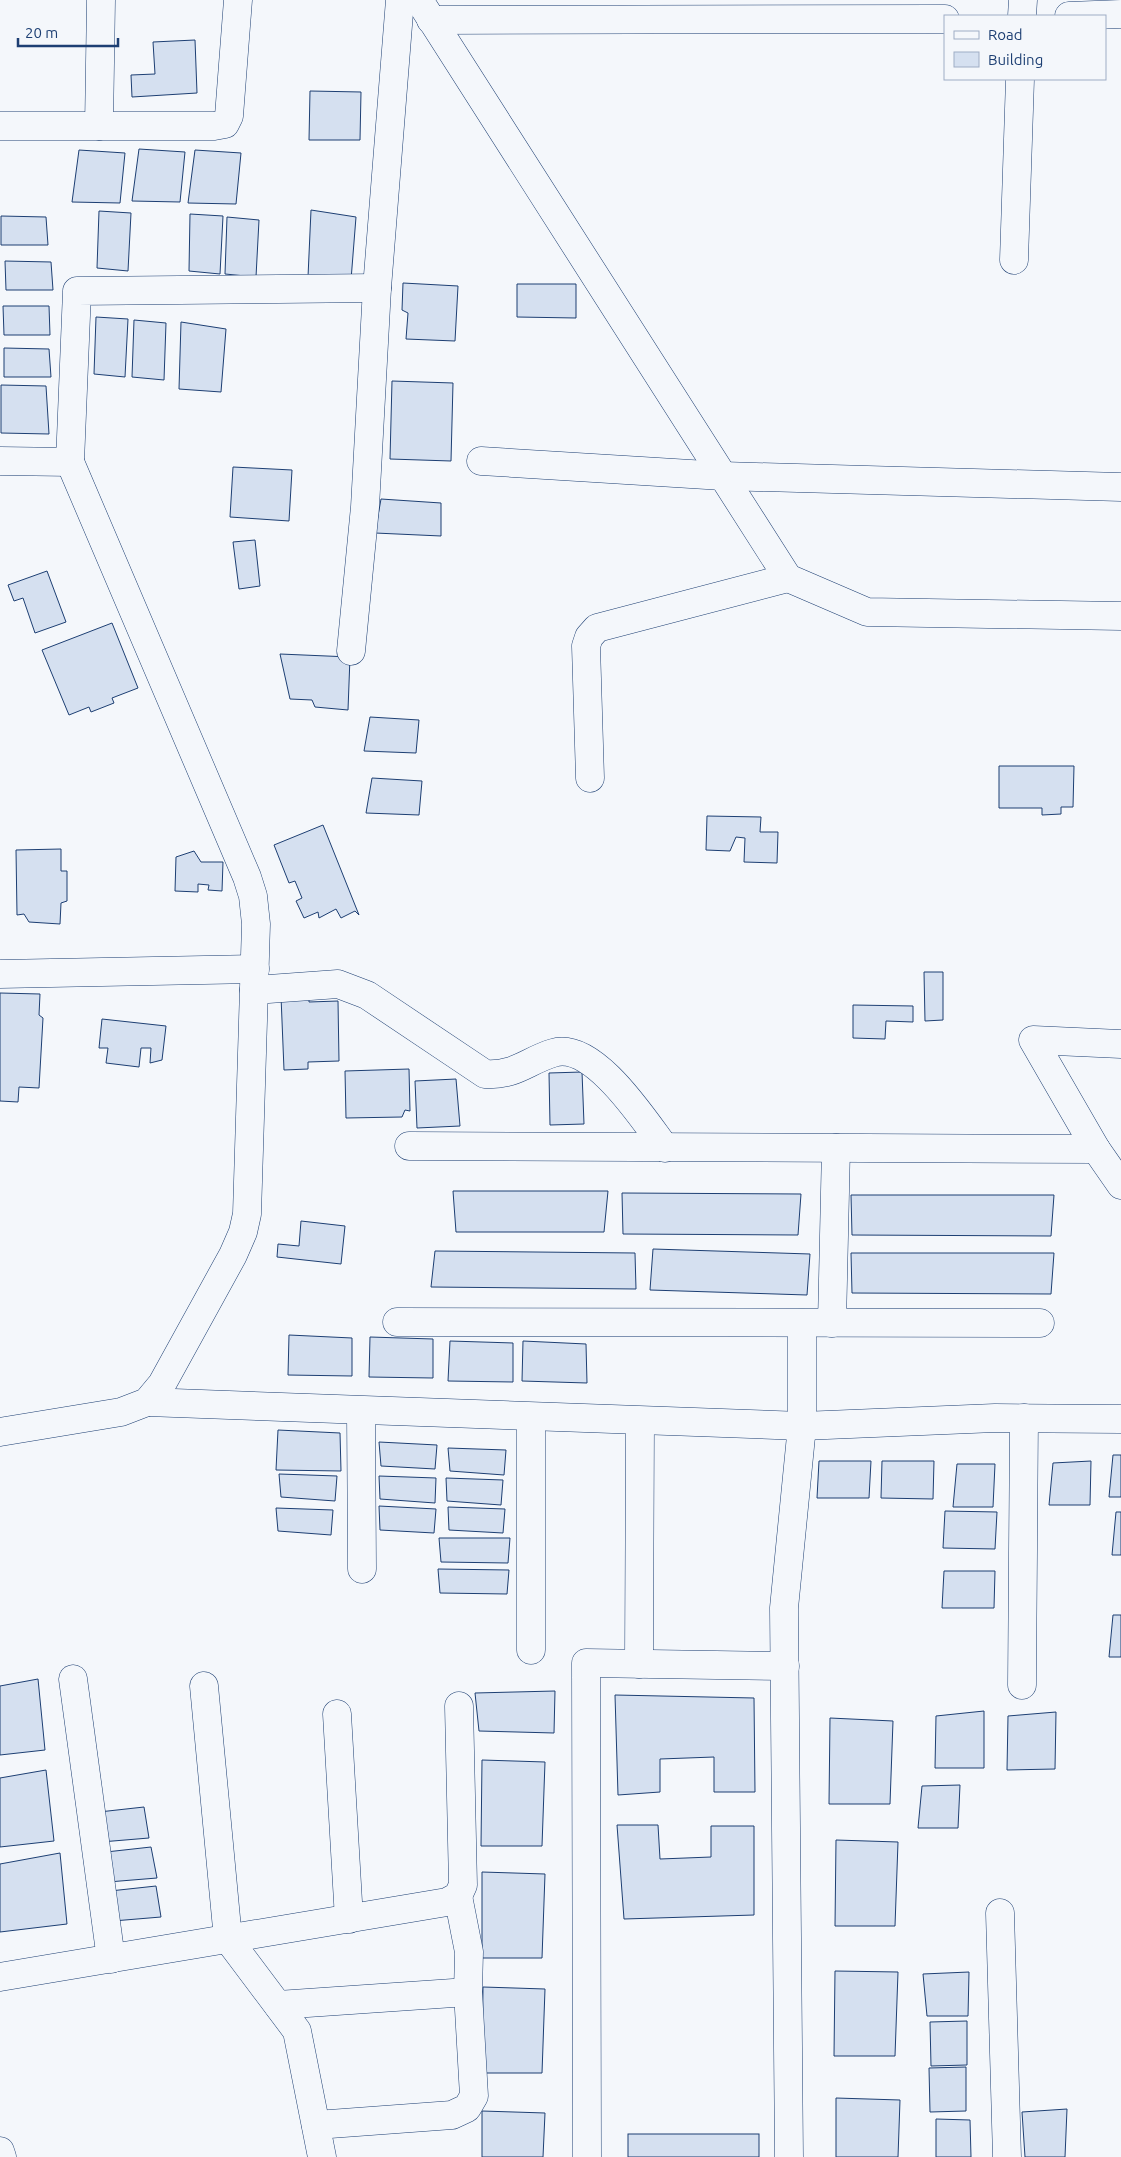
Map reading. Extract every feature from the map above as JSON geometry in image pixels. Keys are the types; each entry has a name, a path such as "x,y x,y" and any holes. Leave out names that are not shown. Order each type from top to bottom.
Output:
{"street":[{"path":"99,126 101,0"},
{"path":"0,126 214,126 225,124 229,116 238,0"},
{"path":"352,651 365,507 377,288 400,0"},
{"path":"1022,15 1023,0"},
{"path":"425,10 944,19"},
{"path":"425,10 788,578 867,612 1121,616"},
{"path":"1095,15 1121,14"},
{"path":"1014,260 1020,80"},
{"path":"147,1402 162,1384 233,1255 247,1214 256,924 253,896 248,877 70,462 77,291 377,288"},
{"path":"0,461 70,462"},
{"path":"481,461 723,476 1121,487"},
{"path":"590,778 586,646 589,637 597,628 788,578"},
{"path":"0,974 254,979 338,984 351,987 367,995 485,1074 502,1075 554,1052 568,1051 580,1056 614,1080 665,1148"},
{"path":"1121,1044 1033,1040 1096,1149 1121,1186"},
{"path":"409,1146 1096,1149"},
{"path":"832,1323 836,1148"},
{"path":"397,1322 1040,1323"},
{"path":"789,2157 784,1608 802,1426 802,1323"},
{"path":"0,1432 121,1412 147,1402 802,1426 1024,1418 1121,1420"},
{"path":"361,1411 362,1569"},
{"path":"531,1417 531,1650"},
{"path":"1022,1685 1024,1418"},
{"path":"639,1664 640,1420"},
{"path":"587,2157 586,1663 785,1666"},
{"path":"73,1679 111,1959"},
{"path":"204,1686 228,1939 297,2031 322,2157"},
{"path":"316,2125 452,2115 468,2108 474,2096 468,1992 469,1952 458,1896 463,1885 459,1706"},
{"path":"337,1714 349,1919"},
{"path":"0,1977 447,1902 458,1896"},
{"path":"1000,1913 1007,2157"},
{"path":"278,2005 468,1992"},
{"path":"0,2152 2,2157"}],"building":[{"path":"195,40 197,93 132,97 131,75 155,74 153,42"},
{"path":"310,91 361,92 360,140 309,140"},
{"path":"139,149 185,152 180,202 132,201"},
{"path":"79,150 125,153 120,203 72,202"},
{"path":"195,150 241,153 236,204 188,203"},
{"path":"311,210 356,217 351,280 308,277"},
{"path":"99,211 131,213 128,271 97,268"},
{"path":"190,214 223,216 220,274 189,271"},
{"path":"1,216 46,217 48,245 1,245"},
{"path":"227,217 259,220 256,277 225,274"},
{"path":"5,261 51,262 53,290 6,290"},
{"path":"403,283 458,286 455,341 406,339 408,313 402,310"},
{"path":"517,284 576,284 576,318 517,317"},
{"path":"3,306 49,306 50,335 4,335"},
{"path":"96,317 128,319 125,377 94,374"},
{"path":"134,320 166,323 164,380 132,377"},
{"path":"181,322 226,329 221,392 179,389"},
{"path":"4,348 49,349 51,377 4,377"},
{"path":"392,381 453,383 451,461 390,459"},
{"path":"1,385 46,386 49,434 1,433"},
{"path":"233,467 292,470 289,521 230,517"},
{"path":"381,499 441,503 441,536 375,533"},
{"path":"255,540 260,586 239,589 233,542"},
{"path":"47,571 66,622 35,633 23,598 14,601 8,585"},
{"path":"112,623 138,688 112,698 114,703 91,712 89,707 69,715 42,650"},
{"path":"280,654 350,657 348,710 315,707 312,700 290,699"},
{"path":"370,717 419,720 416,753 364,751"},
{"path":"999,766 1074,766 1073,807 1061,807 1061,814 1042,815 1042,808 999,808"},
{"path":"372,778 422,781 419,815 366,813"},
{"path":"707,816 761,817 760,832 778,832 777,863 744,862 745,838 736,837 730,851 706,850"},
{"path":"323,825 359,915 355,911 341,918 336,909 319,918 318,912 304,918 296,901 302,898 295,881 289,883 274,845"},
{"path":"61,849 61,871 67,871 67,901 61,903 60,924 29,922 24,914 17,915 16,850"},
{"path":"194,851 201,862 223,862 222,891 208,890 209,885 198,884 198,892 175,891 176,857"},
{"path":"924,972 943,972 943,1020 925,1021"},
{"path":"0,993 40,994 39,1015 43,1018 39,1088 19,1087 18,1102 0,1101"},
{"path":"309,994 309,1002 338,1001 339,1061 308,1062 308,1069 284,1070 281,996"},
{"path":"853,1005 913,1006 913,1022 886,1021 885,1039 853,1038"},
{"path":"102,1019 166,1026 162,1060 150,1063 151,1048 141,1048 139,1067 106,1063 108,1048 99,1048"},
{"path":"409,1069 410,1111 405,1110 402,1117 346,1118 345,1071"},
{"path":"582,1072 584,1124 550,1125 549,1073"},
{"path":"456,1079 460,1126 417,1128 415,1081"},
{"path":"453,1191 608,1191 604,1232 456,1232"},
{"path":"622,1193 801,1194 798,1235 623,1234"},
{"path":"851,1195 1054,1195 1051,1236 852,1235"},
{"path":"301,1221 345,1226 341,1264 277,1257 278,1244 299,1246"},
{"path":"653,1249 810,1254 807,1295 650,1290"},
{"path":"435,1251 635,1253 636,1289 431,1287"},
{"path":"851,1253 1054,1253 1051,1294 852,1293"},
{"path":"289,1335 352,1338 352,1376 288,1375"},
{"path":"370,1337 433,1339 433,1378 369,1377"},
{"path":"450,1341 513,1343 513,1382 448,1381"},
{"path":"523,1341 586,1344 587,1383 522,1381"},
{"path":"278,1430 340,1433 341,1471 276,1470"},
{"path":"379,1442 437,1445 435,1469 381,1466"},
{"path":"448,1448 506,1450 504,1475 450,1471"},
{"path":"1113,1455 1121,1455 1121,1497 1109,1497"},
{"path":"819,1461 871,1461 869,1498 817,1498"},
{"path":"882,1461 934,1461 933,1499 881,1498"},
{"path":"1091,1461 1090,1505 1049,1505 1053,1463"},
{"path":"957,1464 995,1464 993,1507 953,1507"},
{"path":"279,1474 337,1476 335,1501 281,1497"},
{"path":"379,1476 436,1478 435,1503 380,1499"},
{"path":"446,1478 503,1480 501,1505 447,1501"},
{"path":"379,1506 436,1509 434,1533 380,1530"},
{"path":"448,1507 505,1509 503,1533 449,1530"},
{"path":"276,1508 333,1510 331,1535 278,1531"},
{"path":"945,1511 997,1512 995,1549 943,1548"},
{"path":"1116,1512 1121,1512 1121,1555 1112,1555"},
{"path":"439,1538 510,1538 508,1563 441,1562"},
{"path":"438,1569 509,1570 507,1594 440,1593"},
{"path":"944,1571 995,1571 994,1608 942,1608"},
{"path":"1113,1615 1121,1615 1121,1657 1109,1657"},
{"path":"38,1679 45,1750 0,1755 0,1686"},
{"path":"555,1691 554,1733 479,1731 475,1693"},
{"path":"615,1695 754,1698 755,1792 714,1792 714,1757 660,1759 660,1792 618,1795"},
{"path":"984,1711 984,1768 935,1768 936,1716"},
{"path":"1056,1712 1055,1769 1007,1770 1008,1716"},
{"path":"830,1718 893,1721 890,1804 829,1804"},
{"path":"482,1760 545,1762 542,1846 481,1846"},
{"path":"46,1770 54,1841 0,1847 0,1778"},
{"path":"960,1785 958,1828 918,1828 922,1786"},
{"path":"144,1807 149,1838 101,1842 99,1812"},
{"path":"617,1825 658,1825 660,1859 711,1857 711,1826 754,1826 754,1915 624,1919"},
{"path":"836,1840 898,1842 895,1926 835,1926"},
{"path":"151,1847 157,1878 108,1882 106,1852"},
{"path":"60,1853 67,1924 0,1932 0,1864"},
{"path":"482,1872 545,1874 542,1958 482,1958"},
{"path":"156,1886 161,1917 113,1921 110,1891"},
{"path":"835,1971 898,1972 895,2056 834,2056"},
{"path":"969,1972 968,2016 927,2016 923,1974"},
{"path":"483,1987 545,1989 542,2073 482,2073"},
{"path":"967,2021 967,2065 931,2066 930,2022"},
{"path":"966,2067 966,2111 930,2112 929,2068"},
{"path":"836,2098 900,2100 898,2157 836,2157"},
{"path":"1067,2109 1065,2157 1025,2157 1022,2112"},
{"path":"482,2111 545,2113 543,2157 482,2157"},
{"path":"936,2119 970,2120 971,2157 936,2157"},
{"path":"628,2134 759,2134 759,2157 628,2157"}]}
